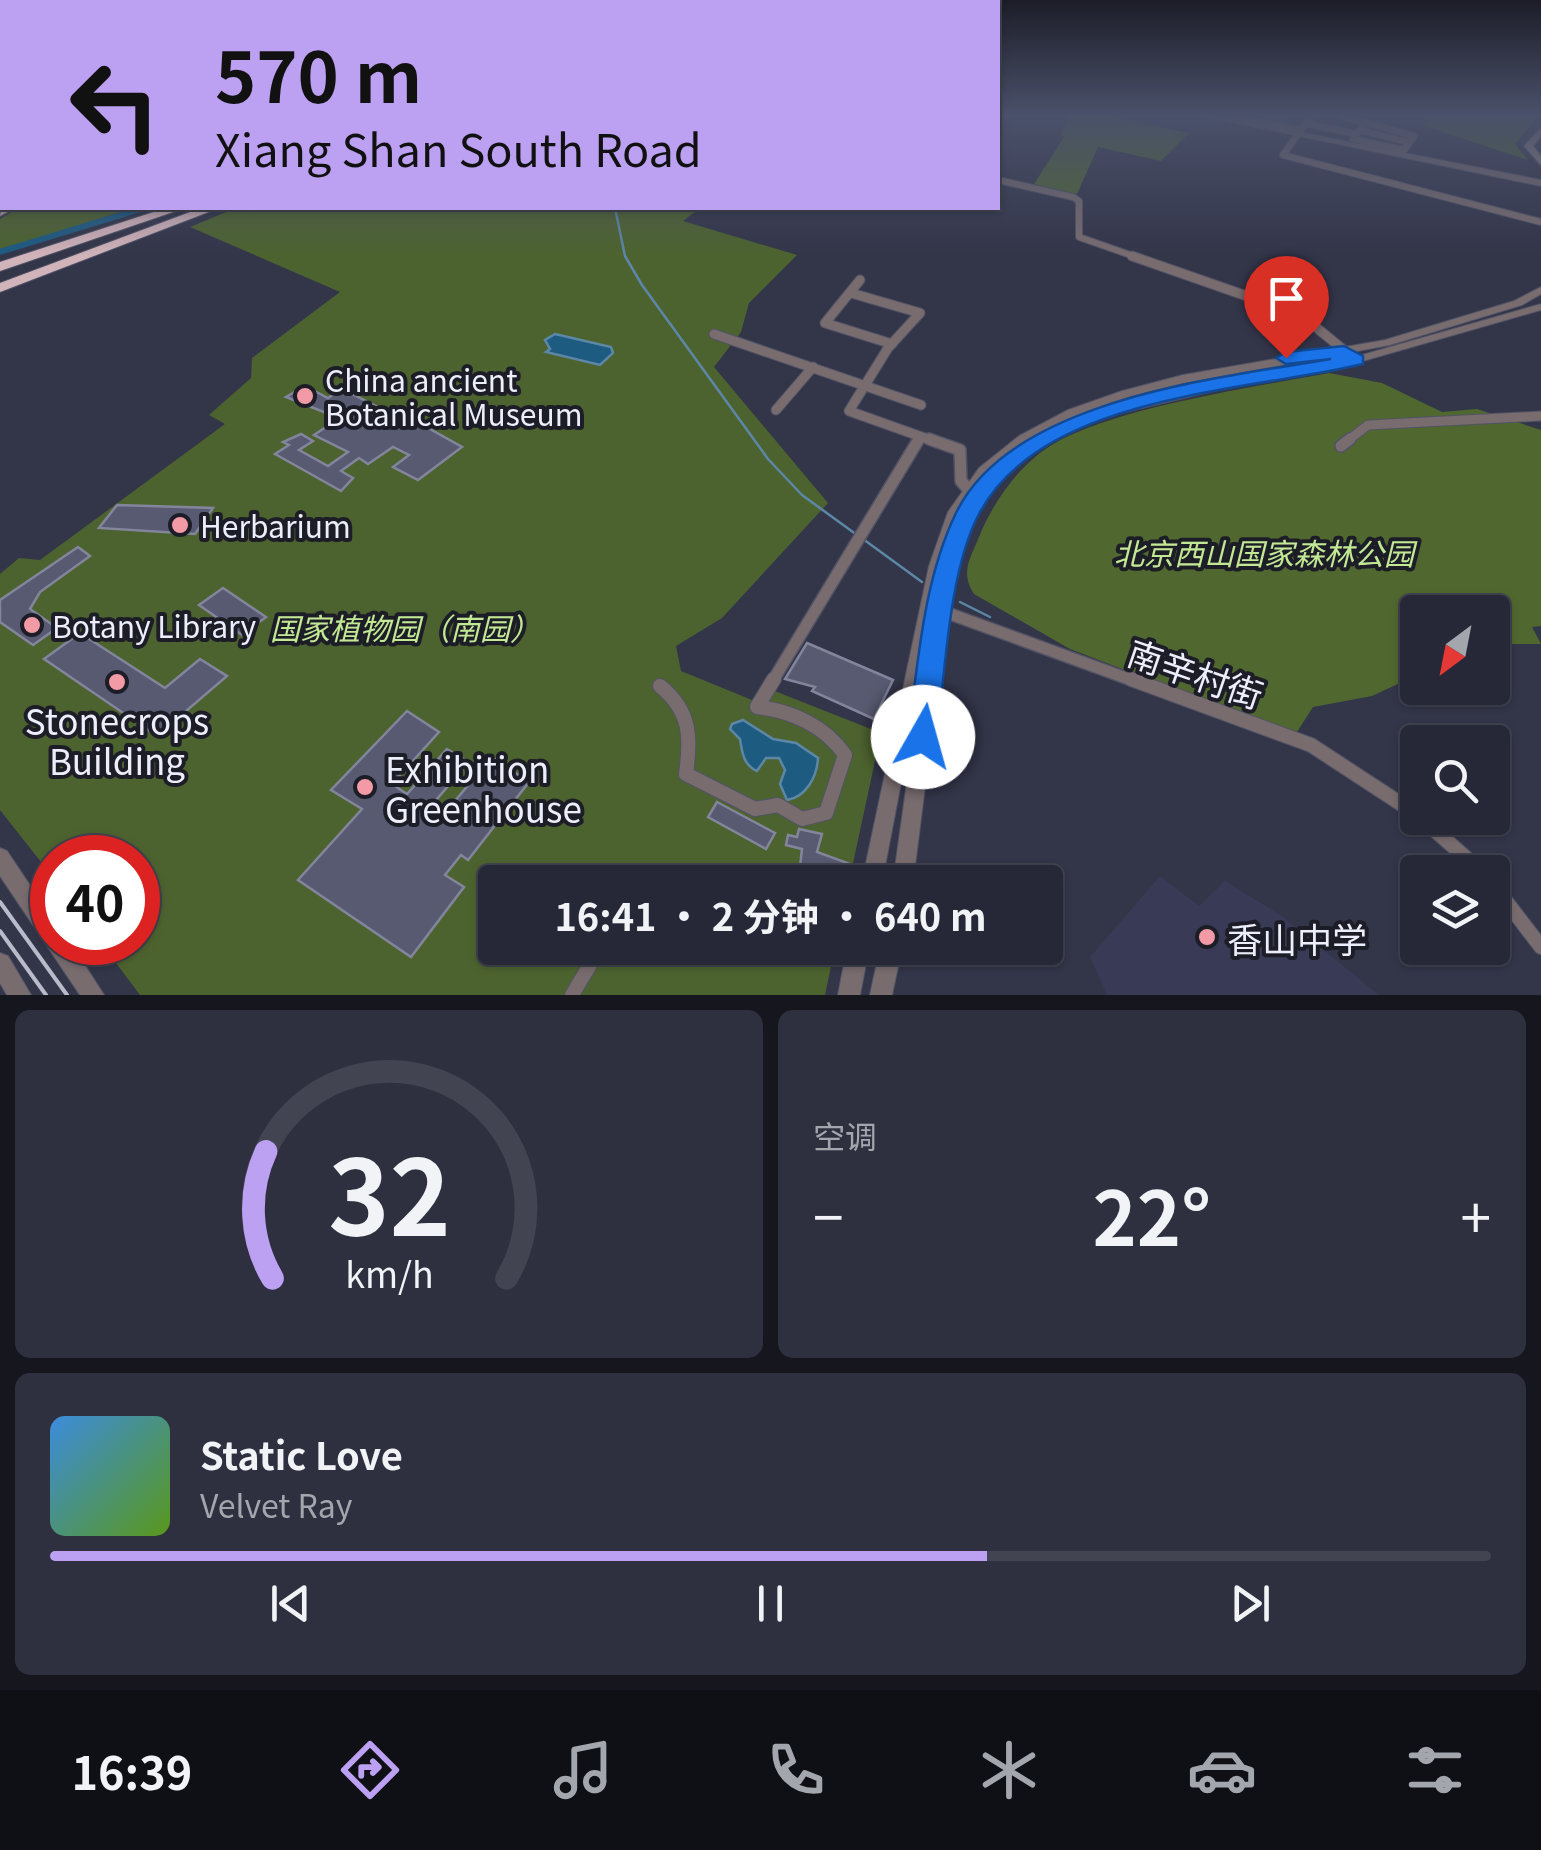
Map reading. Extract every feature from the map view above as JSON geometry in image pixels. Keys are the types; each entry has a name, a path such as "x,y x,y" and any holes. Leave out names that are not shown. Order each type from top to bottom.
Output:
{"highway":[{"path":"0,256 153,210"},
{"path":"0,271 172,210"},
{"path":"0,271 192,210"},
{"path":"0,288 207,210"}],"street":[{"path":"1300,162 1541,222"},
{"path":"1458,162 1541,183"},
{"path":"1000,180 1079,201 1080,238 1301,315 1350,356"},
{"path":"860,280 825,323 892,344"},
{"path":"875,865 943,540 969,490 1000,456 1027,436 1084,409 1286,358 1350,356 1518,303 1541,290"},
{"path":"850,293 920,313 892,344 849,411 960,450 961,480 969,490"},
{"path":"906,865 955,543 968,512 988,483 1035,442 1090,416 1350,356 1541,306"},
{"path":"714,334 921,404"},
{"path":"776,410 813,367"},
{"path":"1341,446 1368,425 1541,416"},
{"path":"660,686 688,711 692,736 686,774 755,809 778,805 802,819 826,814 845,755 835,736 771,708 757,707 920,438"},
{"name":"南辛村街","path":"942,611 1310,745 1342,761 1400,802"},
{"name":"南辛村街","path":"1440,835 1463,855"},
{"path":"0,858 30,903"},
{"path":"1510,907 1541,947"},
{"path":"0,964 20,995"},
{"path":"73,965 93,995"},
{"path":"572,995 590,965"},
{"path":"849,995 855,965"},
{"path":"881,995 887,965"}],"shaded area":[{"path":"555,334 611,347 613,353 600,365 546,352 550,349 545,340"},
{"path":"743,720 773,739 796,743 818,758 813,779 800,795 787,800 780,784 785,770 779,758 766,758 757,771 749,765 740,739 730,729"},
{"name":"香山中学","path":"1160,876 1199,906 1225,881 1282,916 1379,995 1107,995 1090,957"}],"green space":[{"path":"1048,162 1091,162 1077,194 1034,184"},
{"path":"15,210 128,210 0,250 0,219"},
{"name":"国家植物园（南园）","path":"231,210 697,210 683,221 797,255 749,303 741,332 714,367 828,503 722,618 676,646 681,671 752,700 762,686 881,733 853,865 478,865 478,965 831,965 825,995 140,995 118,965 160,965 160,835 30,835 30,848 0,810 0,574 19,558 40,560 225,424 209,415 251,378 252,358 340,292 190,227"},
{"name":"北京西山国家森林公园","path":"1329,373 1382,383 1442,412 1477,409 1541,430 1541,626 1532,627 1541,644 1510,644 1510,595 1400,595 1400,683 1372,696 1313,707 1295,735 1070,649 974,594 968,566 979,537 1009,484 1042,451 1114,419"}],"building":[{"path":"305,386 328,398 342,389 390,413 396,410 462,447 418,480 393,467 409,455 393,447 368,464 359,458 341,471 353,478 341,491 275,454 289,445 283,442 301,434 313,441 299,450 328,466 348,452 314,435 339,418 286,397"},
{"path":"117,505 213,508 195,534 99,528"},
{"path":"78,547 90,556 40,592 30,609 57,628 33,645 0,622 0,600"},
{"path":"223,588 266,617 242,635 199,605"},
{"name":"Stonecrops Building","path":"80,633 165,688 200,659 227,676 157,736 44,659"},
{"path":"807,643 893,680 874,719 812,691 815,687 785,679"},
{"path":"407,711 439,732 392,784 407,794 447,749 469,762 430,807 443,815 492,757 529,782 468,860 461,855 445,875 464,887 411,957 298,880 362,809 331,790"},
{"path":"717,802 775,833 766,849 708,817"},
{"path":"799,829 822,834 817,852 853,865 800,865 802,849 786,845 788,835 797,837"}],"waterway":[{"path":"0,252 137,210"},
{"path":"615,210 625,256 642,285 768,459 802,495 857,535"},
{"path":"863,539 922,582"},
{"path":"960,602 990,617"}],"tram line":[{"path":"0,902 67,995"},
{"path":"0,931 46,995"}],"place":[{"name":"China ancient Botanical Museum","path":"305,396"},
{"name":"Herbarium","path":"180,525"},
{"name":"Botany Library","path":"32,625"},
{"name":"Stonecrops Building","path":"117,682"},
{"name":"Exhibition Greenhouse","path":"365,787"},
{"name":"香山中学","path":"1207,937"}],"route":[{"path":"923,737 945,582 968,512 988,483 1035,442 1090,416 1233,381 1356,360 1344,352 1286,358"}]}
